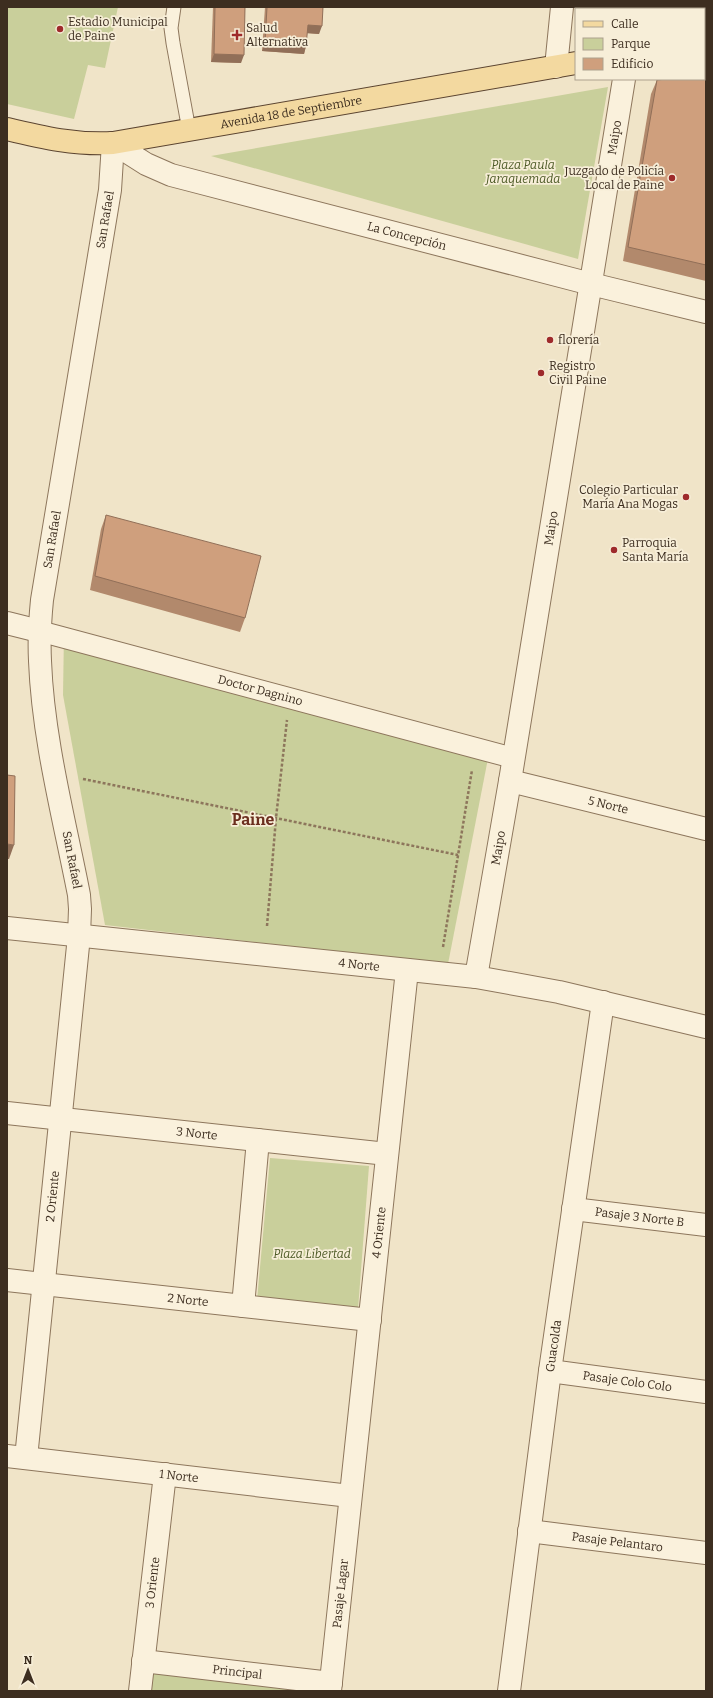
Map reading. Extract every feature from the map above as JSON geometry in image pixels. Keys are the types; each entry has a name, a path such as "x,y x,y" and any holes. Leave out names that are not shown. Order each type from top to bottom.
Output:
{"main road":[{"name":"Avenida 18 de Septiembre","path":"7,129 64,142 96,144 113,143 566,65"}],"street":[{"path":"562,7 566,65"},
{"name":"Maipo","path":"476,977 510,781 624,80"},
{"name":"La Concepción","path":"113,143 146,164 171,175 591,284 706,312"},
{"name":"San Rafael","path":"79,936 79,895 47,728 40,661 40,631 42,600 110,190 113,143"},
{"name":"Doctor Dagnino","path":"7,623 513,758"},
{"name":"5 Norte","path":"510,781 706,829"},
{"name":"4 Norte","path":"7,928 513,982 706,1027"},
{"name":"2 Oriente","path":"16,1457 43,1284 79,936"},
{"name":"4 Oriente","path":"350,1496 407,970"},
{"name":"Guacolda","path":"509,1691 550,1371 603,1002"},
{"name":"3 Norte","path":"7,1113 387,1154"},
{"path":"243,1306 258,1140"},
{"name":"Pasaje 3 Norte B","path":"573,1209 706,1225"},
{"name":"2 Norte","path":"7,1280 370,1320"},
{"name":"Pasaje Colo Colo","path":"550,1371 706,1392"},
{"name":"1 Norte","path":"16,1457 350,1496"},
{"name":"3 Oriente","path":"140,1691 165,1474"},
{"name":"Pasaje Lagar","path":"330,1687 350,1496"},
{"name":"Pasaje Pelantaro","path":"529,1531 706,1553"},
{"name":"Principal","path":"143,1661 330,1687"}],"lane":[{"path":"174,7 171,28 189,130"}],"path":[{"path":"267,926 276,818 290,698"},
{"path":"443,947 476,748"},
{"path":"82,779 458,855"}],"green space":[{"path":"7,7 118,7 105,68 88,65 74,119 7,104"},
{"name":"Plaza Paula Jaraquemada","path":"608,87 578,259 211,156"},
{"path":"64,632 491,743 448,964 105,925 63,695"},
{"name":"Plaza Libertad","path":"270,1158 369,1166 358,1309 257,1300"},
{"path":"152,1671 318,1691 149,1691"}],"building":[{"path":"215,7 245,7 244,55 214,54"},
{"path":"267,7 323,7 322,26 308,25 306,46 265,43"},
{"name":"Juzgado de Policía Local de Paine","path":"706,74 706,265 628,247 657,80 705,80"},
{"path":"106,515 261,556 245,618 95,576"},
{"path":"7,775 15,776 14,845 7,844"}],"place":[{"name":"Estadio Municipal de Paine","path":"60,29"},
{"name":"Salud Alternativa","path":"237,35"},
{"name":"Juzgado de Policía Local de Paine","path":"672,178"},
{"name":"florería","path":"550,340"},
{"name":"Registro Civil Paine","path":"541,373"},
{"name":"Colegio Particular María Ana Mogas","path":"686,497"},
{"name":"Parroquia Santa María","path":"614,550"}],"district":[{"name":"Paine","path":"253,819"}]}
